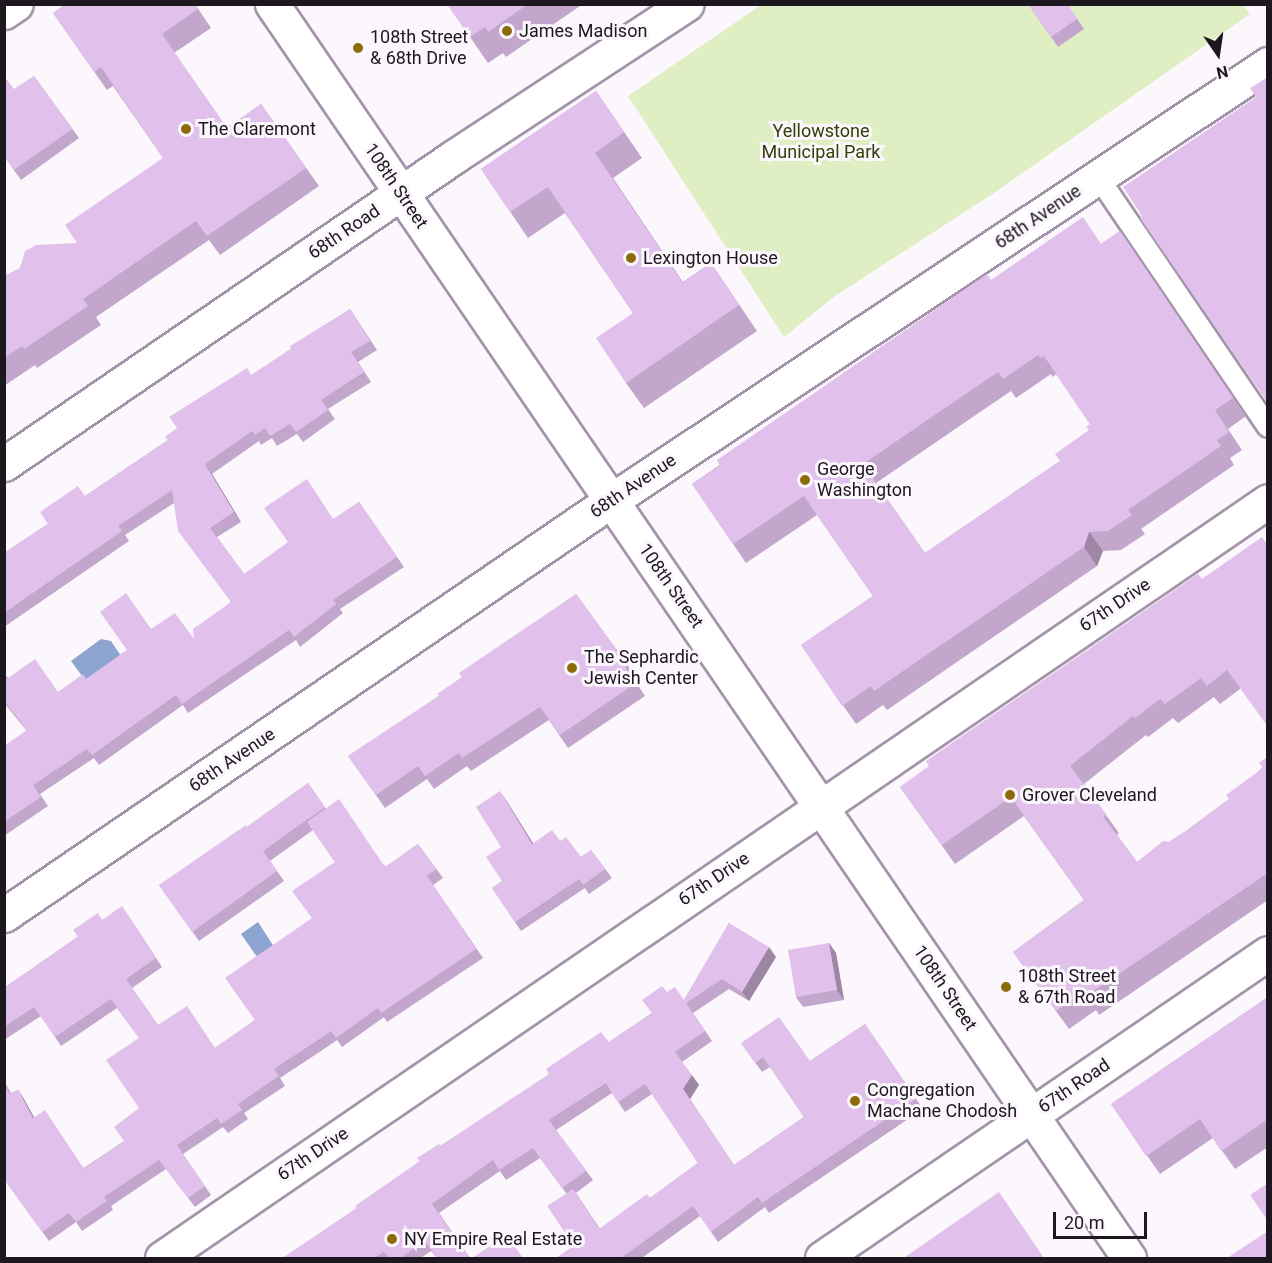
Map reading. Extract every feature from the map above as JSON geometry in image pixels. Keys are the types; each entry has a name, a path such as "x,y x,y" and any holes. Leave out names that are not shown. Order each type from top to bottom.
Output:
{"street":[{"path":"4,12 16,4"},
{"name":"108th Street","path":"272,4 822,805 1129,1258"},
{"name":"68th Road","path":"4,464 401,193 686,4"},
{"name":"68th Avenue","path":"4,915 612,500 1268,64"},
{"name":"67th Drive","path":"162,1258 1268,501"},
{"name":"67th Road","path":"822,1258 1268,953"}],"lane":[{"path":"1098,177 1268,427"}],"green space":[{"name":"Yellowstone Municipal Park","path":"1242,4 1250,14 994,193 835,296 784,337 628,96 761,5"}],"water":[{"path":"101,639 111,641 121,656 85,680 71,661"},
{"path":"258,922 278,953 262,964 241,934"}],"building":[{"path":"65,4 195,4 198,9 162,34 227,128 261,104 306,168 207,236 196,221 83,299 88,306 24,349 22,346 4,358 4,276 20,268 25,251 36,245 77,243 65,225 163,158 101,67 94,72 53,13"},
{"path":"447,4 528,4 488,32 485,27 470,37"},
{"path":"1028,4 1067,4 1077,19 1051,37"},
{"path":"4,76 14,89 34,76 72,129 14,170 4,156"},
{"path":"1268,77 1268,403 1140,218 1142,216 1123,187 1256,97 1250,88"},
{"name":"Lexington House","path":"596,91 624,132 595,153 683,283 711,263 739,305 626,383 596,338 633,313 548,187 510,212 481,169"},
{"name":"George Washington","path":"1083,217 1101,244 1120,231 1233,398 1215,410 1229,432 1217,440 1221,446 1128,510 1132,515 1108,531 1089,532 1084,547 874,691 871,686 842,706 801,645 873,596 804,496 733,544 692,484 720,466 717,460 987,274 991,280","holes":["1038,355 1040,358 1044,356 1090,424 1086,427 1089,430 1055,454 1060,461 925,553 863,464 998,372 1003,379"]},
{"path":"350,309 370,341 351,352 364,372 321,400 328,410 296,432 290,424 270,436 265,428 255,435 252,431 205,464 234,512 210,528 244,574 288,542 264,508 307,479 333,519 359,502 397,557 333,600 336,604 294,637 289,630 182,704 176,695 92,755 87,749 33,785 41,797 4,822 4,746 27,730 4,701 4,681 35,659 58,692 83,674 86,679 127,650 100,612 126,593 151,629 175,613 194,639 193,629 231,602 178,531 172,490 118,526 122,531 4,613 4,553 48,524 40,512 78,486 85,496 168,440 165,437 177,428 169,417 247,368 251,375 291,349 290,346"},
{"name":"Grover Cleveland","path":"1262,537 1266,543 1268,542 1268,727 1227,670 1207,686 1201,678 1165,704 1160,699 1135,718 1133,716 1070,766 1106,814 1103,817 1137,862 1163,841 1169,842 1229,799 1226,795 1263,768 1259,763 1268,756 1268,873 1086,996 1083,991 1056,1011 1013,952 1084,900 1011,797 942,845 900,787 929,766 926,761 959,738 1198,574 1202,579"},
{"path":"576,594 628,665 625,667 636,683 560,735 540,707 462,758 459,753 425,776 418,766 376,795 348,756 439,696 437,694 462,677 459,673"},
{"path":"308,783 325,807 263,851 277,871 192,932 159,885 246,825 247,827"},
{"path":"500,791 532,844 552,830 560,841 566,837 581,857 591,850 605,869 583,885 579,879 515,922 492,888 502,881 486,857 501,847 476,807"},
{"path":"339,799 385,867 418,844 436,869 427,876 476,949 381,1013 378,1008 336,1038 331,1031 274,1069 279,1076 238,1104 242,1110 221,1124 217,1118 177,1145 205,1186 188,1198 159,1160 104,1197 107,1201 76,1222 69,1213 42,1232 4,1179 4,1084 10,1094 18,1090 33,1118 45,1110 84,1169 124,1141 114,1127 139,1108 106,1060 139,1038 111,999 55,1037 34,1007 4,1027 4,988 78,937 73,930 98,913 102,920 122,906 156,958 126,979 158,1025 187,1006 215,1048 255,1020 225,978 312,918 292,891 335,862 307,822"},
{"path":"729,923 769,947 742,992 722,979 686,1003 705,1031 675,1052 692,1075 683,1089 734,1165 804,1117 763,1057 755,1063 741,1043 779,1017 810,1061 865,1024 916,1099 762,1203 758,1197 711,1232 693,1206 621,1258 556,1258 574,1246 547,1206 573,1189 599,1229 647,1194 650,1198 698,1163 645,1084 618,1102 606,1083 549,1120 586,1171 562,1188 533,1148 499,1170 493,1160 432,1204 468,1256 465,1258 437,1258 425,1241 400,1258 389,1258 384,1252 374,1258 283,1258 357,1208 355,1206 420,1161 417,1158 439,1144 440,1146 549,1074 546,1069 601,1032 609,1042 652,1013 642,1000 662,986 667,992 675,987 684,1000"},
{"path":"829,943 837,990 796,997 788,950"},
{"path":"1268,997 1268,1119 1221,1151 1200,1119 1146,1156 1111,1104"},
{"path":"1268,1183 1268,1221 1250,1195"},
{"path":"999,1192 1044,1258 905,1257"},
{"path":"1268,1231 1268,1258 1227,1258"},
{"path":"507,1235 523,1258 472,1258"}],"place":[{"name":"James Madison","path":"507,31"},
{"name":"108th Street & 68th Drive","path":"358,48"},
{"name":"The Claremont","path":"186,129"},
{"name":"Lexington House","path":"631,258"},
{"name":"George Washington","path":"805,480"},
{"name":"The Sephardic Jewish Center","path":"572,668"},
{"name":"Grover Cleveland","path":"1010,795"},
{"name":"108th Street & 67th Road","path":"1006,987"},
{"name":"Congregation Machane Chodosh","path":"855,1101"},
{"name":"NY Empire Real Estate","path":"392,1239"}]}
